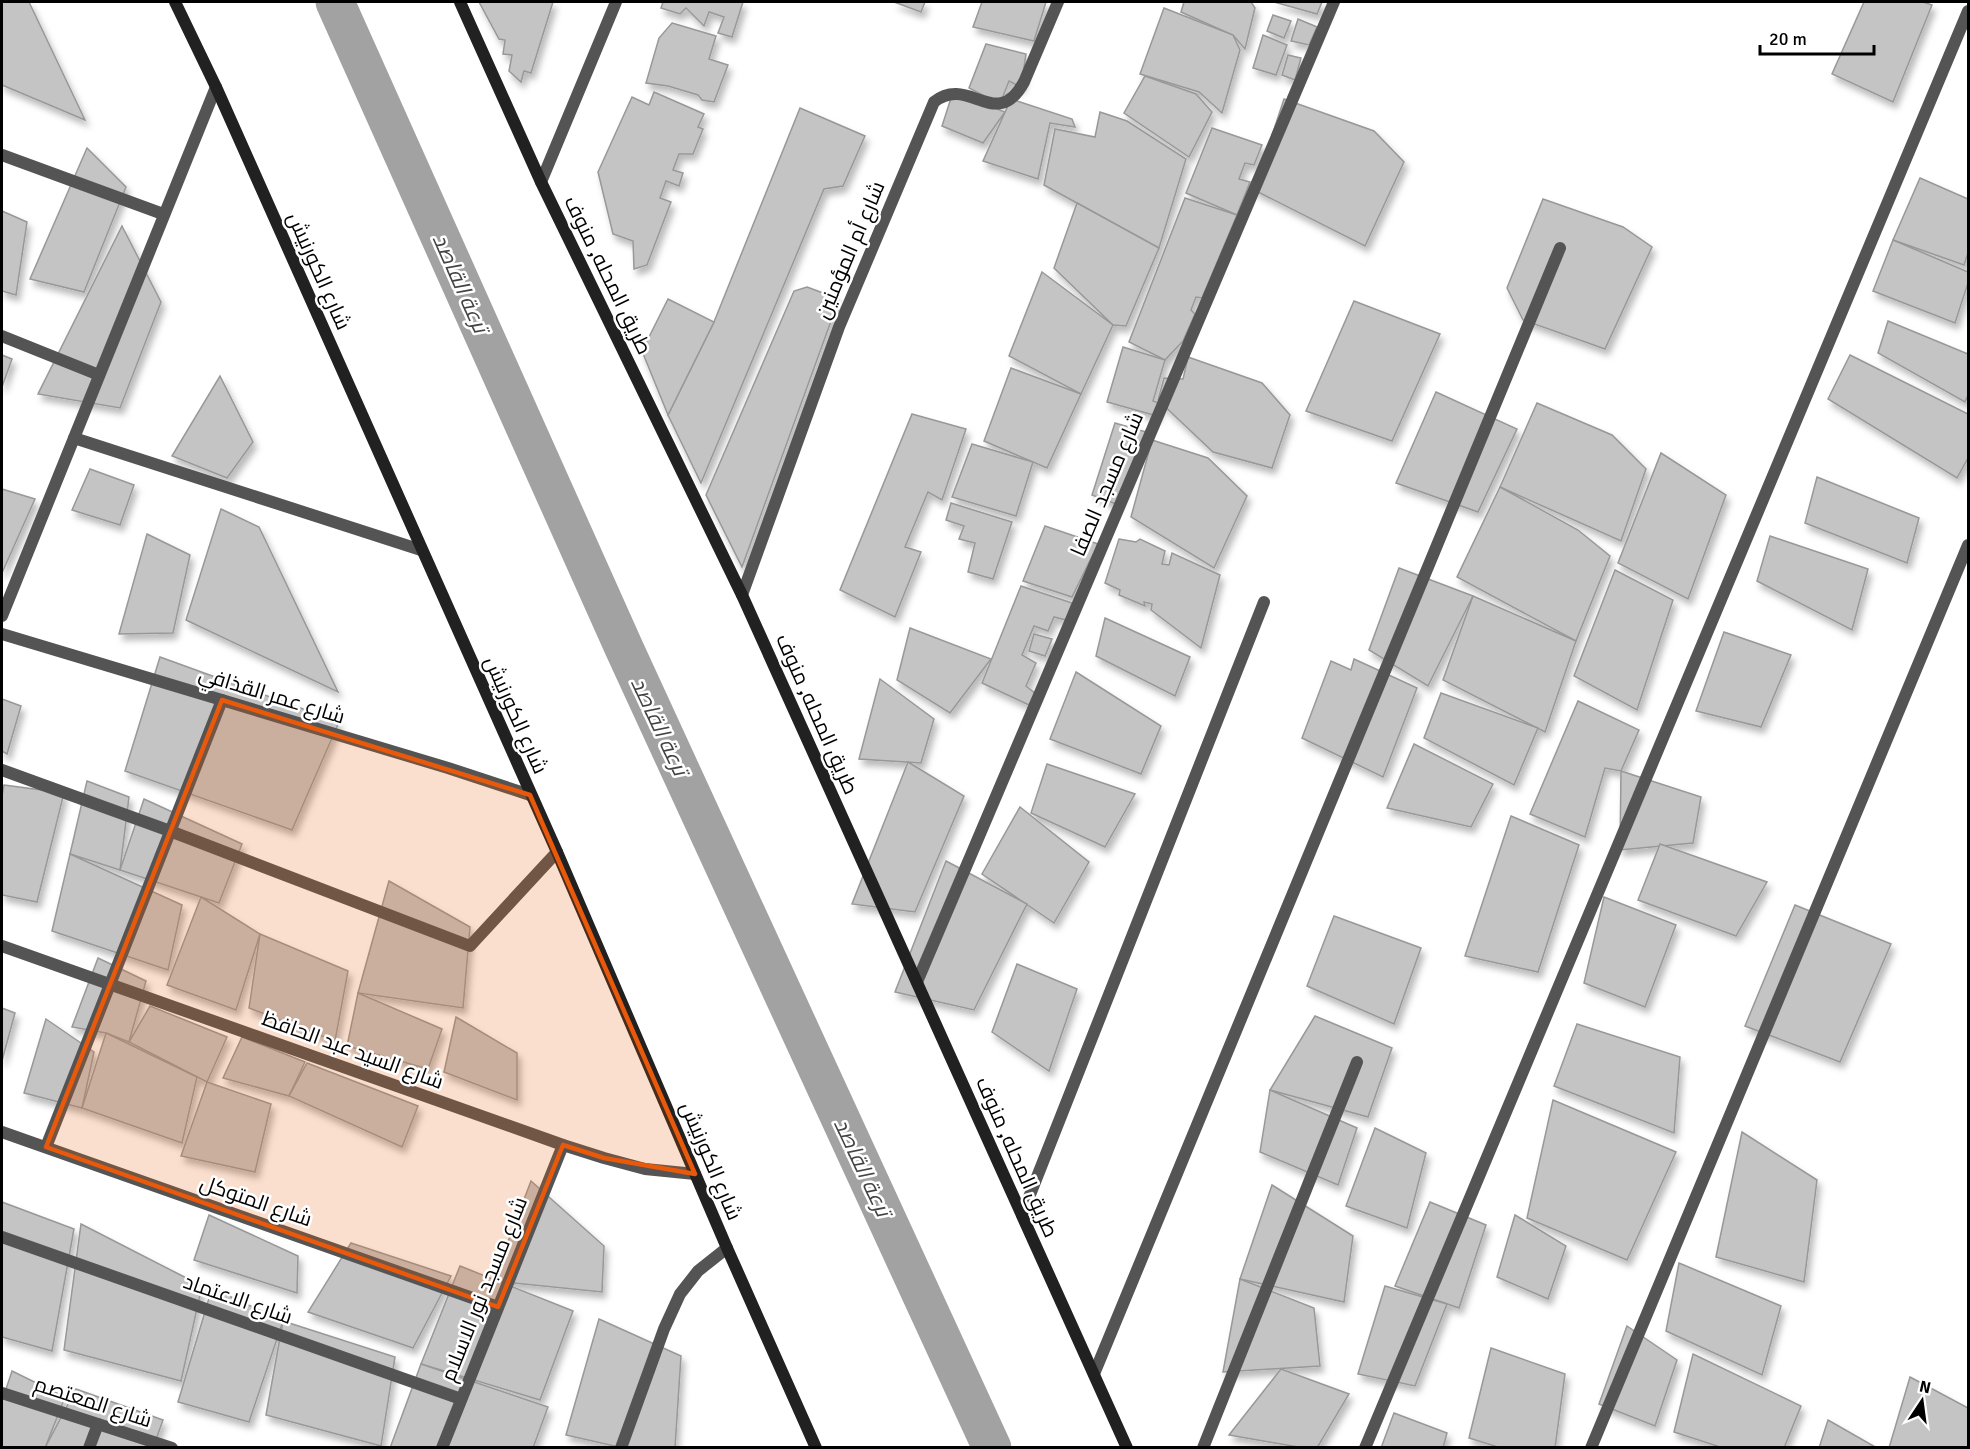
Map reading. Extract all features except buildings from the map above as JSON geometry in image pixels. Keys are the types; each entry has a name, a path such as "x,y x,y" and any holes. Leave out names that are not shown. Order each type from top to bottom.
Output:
{"main road":[{"name":"شارع الكورنيش","path":"175,2 216,87 557,852 815,1447"},
{"name":"طريق المحله, منوف","path":"460,2 541,182 742,596 1127,1448"}],"street":[{"path":"541,182 616,2"},
{"name":"شارع أم المؤمنين","path":"742,596 839,327 934,102 943,95 953,92 989,103 1000,104 1011,99 1019,92 1024,82 1058,2"},
{"name":"شارع مسجد الصفا","path":"917,982 1334,2"},
{"path":"1365,1448 1968,11"},
{"path":"2,616 216,87"},
{"path":"2,155 163,214"},
{"path":"1094,1374 1560,248"},
{"path":"2,336 99,375"},
{"path":"74,438 421,550"},
{"path":"1592,1448 1968,545"},
{"path":"1022,1215 1264,602"},
{"name":"شارع عمر القذافي","path":"2,634 530,795"},
{"path":"46,1147 222,700"},
{"path":"2,770 170,831 470,946 557,852"},
{"name":"شارع السيد عبد الحافظ","path":"2,946 563,1145 645,1168 695,1174"},
{"path":"1203,1448 1357,1062"},
{"name":"شارع المتوكل","path":"2,1132 498,1307"},
{"name":"شارع مسجد نور الاسلام","path":"442,1448 563,1145"},
{"name":"شارع الاعتماد","path":"2,1237 462,1399"},
{"path":"621,1448 664,1329 680,1294 698,1271 727,1248"},
{"name":"شارع المعتصم","path":"2,1393 172,1448"},
{"path":"89,1448 98,1424"}],"highlighted area":[{"path":"222,700 530,795 695,1174 604,1158 563,1145 498,1307 46,1147"}],"waterway":[{"name":"ترعة القاصد","path":"335,2 624,648 992,1448"}]}
